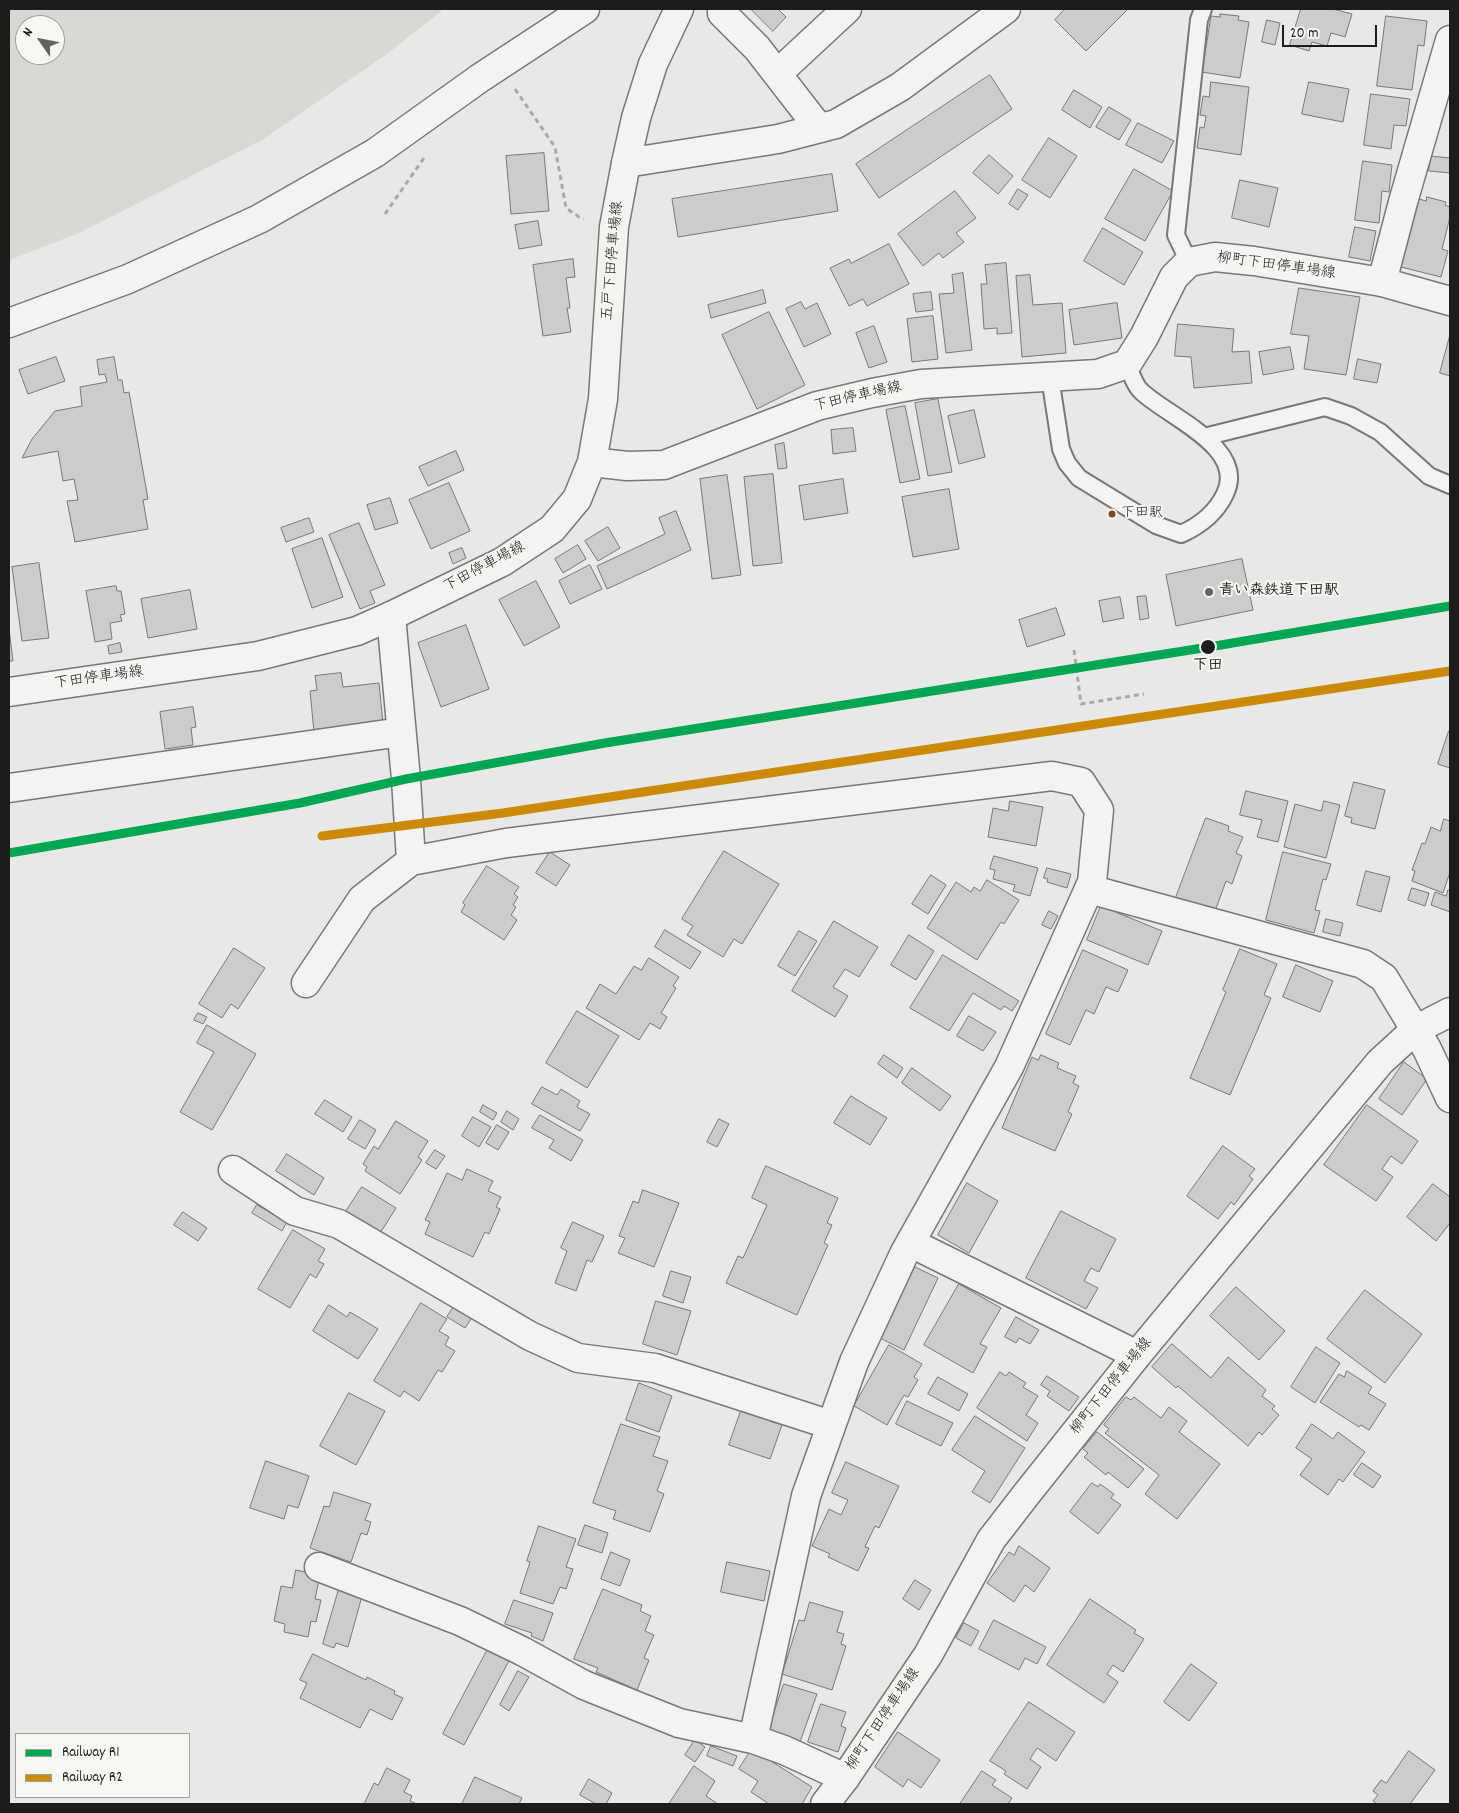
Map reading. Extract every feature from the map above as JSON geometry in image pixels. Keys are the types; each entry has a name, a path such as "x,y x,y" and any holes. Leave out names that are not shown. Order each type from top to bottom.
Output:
{"street":[{"path":"9,322 128,279 259,219 375,153 499,66 585,9"},
{"name":"五戸下田停車場線","path":"592,462 603,399 614,227 626,163 636,118 653,64 679,9"},
{"path":"722,9 722,13 757,48 820,128"},
{"path":"777,74 847,9"},
{"path":"626,163 778,139 836,124 900,87 1006,9"},
{"path":"1382,282 1450,40"},
{"name":"柳町下田停車場線","path":"1189,262 1215,257 1254,261 1382,282 1450,301"},
{"path":"1127,364 1144,337 1174,277 1189,262"},
{"name":"下田停車場線","path":"9,692 258,656 357,630 391,616 502,562 552,529 577,499 592,462 627,466 664,465 817,406 882,391 921,384 1098,374 1127,364"},
{"path":"391,616 411,860"},
{"path":"9,788 401,732"},
{"path":"306,983 362,899 411,860 506,844 1052,776 1081,782 1099,810 1092,882 1089,889 1009,1067 910,1243 854,1362 806,1496 753,1739"},
{"path":"1089,889 1363,964 1384,978 1427,1049 1450,1098"},
{"name":"柳町下田停車場線","path":"825,1804 845,1778 928,1655 992,1540 1025,1496 1138,1355 1380,1062 1415,1030 1450,1012"},
{"path":"233,1170 295,1211 339,1224 530,1336 578,1358 655,1368 831,1425"},
{"path":"910,1243 1138,1355"},
{"path":"319,1566 460,1621 522,1651 584,1685 678,1723 753,1739 784,1750 845,1778"}],"lane":[{"path":"1189,262 1176,235 1199,20 1203,9"},
{"path":"1050,377 1061,449 1067,463 1079,478 1156,525 1181,534 1194,528 1210,516 1222,502 1229,486 1227,469 1219,451 1204,437 1140,390 1127,364"},
{"path":"1204,437 1326,407 1352,416 1380,432 1429,476 1450,485"}],"path":[{"path":"499,66 555,148 566,208 579,218 614,227"},
{"path":"1074,650 1081,704 1144,694"}],"shaded area":[{"path":"9,9 444,9 387,54 262,140 79,233 9,260"}],"building":[{"path":"751,9 780,9 786,17 773,31"},
{"path":"1065,9 1128,9 1086,51 1055,20"},
{"path":"1301,9 1333,9 1352,14 1345,37 1331,33 1327,46 1312,42 1309,51 1290,45"},
{"path":"1220,14 1239,16 1238,20 1249,22 1240,78 1202,72 1211,16 1220,17"},
{"path":"1386,16 1427,21 1424,46 1418,45 1412,90 1377,86"},
{"path":"1267,20 1280,23 1275,45 1262,42"},
{"path":"990,75 1012,109 879,198 856,164"},
{"path":"1211,82 1249,87 1241,155 1197,148 1200,127 1204,128 1206,116 1200,115 1203,96 1209,97"},
{"path":"1309,82 1349,89 1343,122 1302,114"},
{"path":"1074,90 1102,107 1090,128 1062,110"},
{"path":"1371,94 1410,99 1406,126 1394,125 1391,149 1364,145"},
{"path":"1109,107 1131,120 1119,140 1096,127"},
{"path":"1138,123 1174,141 1162,163 1126,145"},
{"path":"1049,138 1077,156 1050,198 1022,180"},
{"path":"544,153 549,211 511,214 506,156"},
{"path":"989,155 1013,176 998,194 973,173"},
{"path":"1431,156 1450,158 1450,173 1429,171"},
{"path":"1363,161 1392,165 1389,192 1382,191 1379,223 1355,220"},
{"path":"1134,169 1173,191 1145,241 1105,219"},
{"path":"832,174 838,211 678,237 672,199"},
{"path":"1240,180 1278,188 1269,227 1232,218"},
{"path":"1018,189 1028,195 1018,210 1009,204"},
{"path":"955,191 976,218 956,233 964,242 943,258 939,253 923,266 898,234"},
{"path":"1427,197 1446,202 1445,205 1450,207 1450,217 1442,249 1448,251 1441,277 1401,267 1419,199 1426,201"},
{"path":"538,221 542,245 519,249 515,225"},
{"path":"1355,227 1376,231 1370,261 1349,257"},
{"path":"1103,228 1143,252 1124,285 1084,261"},
{"path":"889,244 909,284 867,306 863,299 849,306 830,268 849,259 851,263"},
{"path":"573,259 575,277 566,278 570,308 567,308 571,332 543,336 533,265"},
{"path":"1006,263 1012,333 997,334 997,328 984,329 981,284 987,284 985,265"},
{"path":"963,273 972,350 946,353 939,294 954,293 952,275"},
{"path":"1030,275 1033,305 1062,303 1066,353 1022,357 1016,276"},
{"path":"1299,288 1360,297 1346,375 1304,369 1309,336 1291,334"},
{"path":"763,290 766,303 711,318 708,305"},
{"path":"931,292 933,310 916,312 913,294"},
{"path":"801,302 805,309 817,303 831,334 804,347 786,309"},
{"path":"1117,303 1122,338 1074,345 1069,310"},
{"path":"769,312 805,385 757,409 722,335"},
{"path":"933,316 938,359 912,362 907,319"},
{"path":"1178,324 1234,329 1232,352 1249,351 1252,383 1194,388 1191,357 1175,356"},
{"path":"874,326 887,362 869,368 856,333"},
{"path":"1450,335 1450,376 1440,373"},
{"path":"1290,347 1294,369 1263,375 1259,352"},
{"path":"56,357 65,381 28,394 19,370"},
{"path":"114,357 118,380 122,380 124,393 129,392 148,499 143,500 148,529 75,542 67,501 78,500 74,479 63,481 58,451 22,458 32,439 55,411 82,406 80,387 107,382 105,374 99,375 97,360"},
{"path":"1358,359 1381,364 1377,383 1354,379"},
{"path":"938,399 952,472 928,476 915,403"},
{"path":"905,406 920,479 900,483 886,410"},
{"path":"974,410 985,457 959,464 948,416"},
{"path":"853,428 856,451 833,454 831,430"},
{"path":"784,443 787,468 778,469 775,445"},
{"path":"456,451 464,470 428,486 419,467"},
{"path":"773,474 782,563 753,566 744,477"},
{"path":"727,475 741,575 712,579 700,479"},
{"path":"843,479 848,513 804,520 799,486"},
{"path":"449,483 470,531 431,549 409,500"},
{"path":"949,489 959,549 913,557 902,497"},
{"path":"390,498 398,523 375,530 367,505"},
{"path":"676,511 691,550 607,589 597,566 665,534 659,518"},
{"path":"309,518 314,532 286,542 281,528"},
{"path":"359,523 385,585 370,591 375,603 360,609 329,535"},
{"path":"608,527 620,548 598,561 585,541"},
{"path":"322,538 343,597 312,608 292,549"},
{"path":"578,545 586,559 563,573 555,559"},
{"path":"462,548 466,558 453,564 449,553"},
{"name":"青い森鉄道下田駅","path":"1242,559 1253,610 1176,626 1166,575"},
{"path":"39,563 49,638 22,641 12,567"},
{"path":"590,565 602,589 570,604 559,581"},
{"path":"536,581 560,627 524,646 499,600"},
{"path":"116,586 117,591 121,591 125,614 120,615 122,621 110,623 112,639 95,642 86,591"},
{"path":"190,590 197,629 148,638 141,599"},
{"path":"1146,596 1149,618 1140,620 1137,597"},
{"path":"1120,597 1124,618 1103,622 1099,601"},
{"path":"1056,608 1065,635 1027,647 1019,620"},
{"path":"466,625 489,689 441,707 418,643"},
{"path":"9,629 13,661 9,661"},
{"path":"120,643 122,652 109,654 108,646"},
{"path":"341,673 343,687 379,683 383,724 314,732 310,691 317,690 315,676"},
{"path":"193,707 196,727 191,728 193,745 165,749 160,712"},
{"path":"1450,731 1450,768 1438,764"},
{"path":"1354,782 1385,790 1375,829 1351,823 1352,818 1345,816"},
{"path":"1246,791 1288,801 1278,842 1257,837 1262,820 1240,815"},
{"path":"1010,801 1043,807 1036,846 988,837 993,808 1008,811"},
{"path":"1324,801 1340,805 1326,858 1284,847 1295,804 1321,811"},
{"path":"1206,818 1229,826 1228,831 1243,837 1236,853 1242,856 1232,884 1226,881 1214,914 1175,900"},
{"path":"1444,819 1450,821 1450,872 1443,893 1412,881 1415,871 1412,870 1422,843 1425,844 1431,827 1440,831"},
{"path":"724,851 779,884 742,944 734,939 723,957 687,935 693,926 682,919"},
{"path":"550,852 570,865 556,886 536,873"},
{"path":"1283,852 1331,864 1326,880 1323,879 1315,910 1320,911 1314,933 1266,920"},
{"path":"994,856 1038,868 1030,896 1013,891 1015,885 993,879 995,870 990,869"},
{"path":"487,866 519,887 514,894 518,897 513,905 516,907 511,915 517,920 504,940 461,912 465,905 463,903"},
{"path":"1047,868 1071,874 1067,888 1047,882 1048,879 1044,878"},
{"path":"1366,871 1390,877 1381,912 1357,905"},
{"path":"931,875 946,885 928,914 912,904"},
{"path":"987,880 1019,900 1004,924 1001,922 977,960 927,928 956,882 971,892 974,887 980,891"},
{"path":"1412,888 1429,893 1425,906 1408,900"},
{"path":"1448,890 1450,890 1450,912 1431,905 1435,892 1446,896"},
{"path":"1101,906 1162,931 1148,965 1087,940"},
{"path":"1049,911 1058,916 1051,929 1042,925"},
{"path":"1326,919 1343,923 1340,936 1323,932"},
{"path":"834,921 878,947 859,977 845,969 833,987 848,996 835,1017 792,991"},
{"path":"665,930 701,952 690,969 655,947"},
{"path":"799,931 817,941 795,976 778,966"},
{"path":"909,935 934,951 916,980 891,965"},
{"path":"234,948 265,968 238,1009 231,1004 222,1018 199,1004"},
{"path":"1240,949 1277,964 1264,995 1271,998 1230,1095 1190,1078 1226,992 1223,990"},
{"path":"1083,950 1128,970 1118,992 1106,987 1094,1014 1086,1010 1070,1045 1046,1034"},
{"path":"943,955 1019,1001 1012,1011 1004,1006 1001,1010 973,993 949,1031 910,1008"},
{"path":"649,958 679,977 673,986 676,988 661,1013 667,1017 660,1029 650,1023 639,1040 586,1008 600,984 616,994 634,966 641,970"},
{"path":"1296,965 1333,981 1320,1012 1283,997"},
{"path":"577,1011 619,1036 587,1088 546,1063"},
{"path":"198,1013 207,1017 203,1024 194,1020"},
{"path":"969,1016 996,1032 983,1051 957,1036"},
{"path":"207,1025 256,1054 212,1130 180,1112 214,1052 197,1043"},
{"path":"884,1055 903,1068 897,1078 878,1064"},
{"path":"1041,1055 1059,1063 1057,1068 1076,1076 1073,1083 1079,1086 1068,1112 1072,1114 1055,1151 1002,1128 1032,1057 1038,1060"},
{"path":"1404,1062 1427,1079 1402,1115 1379,1099"},
{"path":"912,1068 951,1096 940,1111 902,1083"},
{"path":"542,1087 557,1095 561,1089 580,1101 577,1107 590,1114 580,1131 532,1104"},
{"path":"851,1096 887,1118 870,1145 834,1123"},
{"path":"325,1100 352,1117 343,1132 315,1114"},
{"path":"483,1105 497,1113 493,1120 480,1112"},
{"path":"1367,1105 1418,1141 1402,1164 1391,1156 1382,1169 1393,1177 1376,1201 1324,1165"},
{"path":"507,1111 519,1119 513,1130 501,1122"},
{"path":"540,1115 583,1140 571,1161 549,1148 554,1140 532,1128"},
{"path":"473,1117 491,1127 479,1147 462,1136"},
{"path":"719,1119 729,1124 717,1147 707,1142"},
{"path":"360,1120 376,1130 365,1149 348,1139"},
{"path":"396,1121 428,1141 418,1157 422,1160 400,1194 365,1171 367,1167 363,1164 374,1146 378,1149"},
{"path":"497,1125 509,1132 498,1150 486,1143"},
{"path":"1223,1146 1255,1169 1249,1176 1253,1179 1234,1205 1231,1202 1218,1219 1187,1196"},
{"path":"435,1150 445,1156 436,1169 426,1163"},
{"path":"287,1154 324,1178 314,1195 276,1171"},
{"path":"766,1166 838,1198 827,1223 832,1225 824,1243 828,1245 797,1315 726,1283 738,1256 743,1258 767,1205 752,1198"},
{"path":"467,1169 493,1181 488,1191 501,1197 496,1207 500,1209 489,1234 485,1232 473,1257 425,1234 430,1222 425,1220 447,1173 462,1180"},
{"path":"967,1183 998,1201 969,1253 938,1235"},
{"path":"1433,1184 1450,1197 1450,1223 1436,1241 1407,1217"},
{"path":"362,1187 396,1208 379,1235 345,1213"},
{"path":"643,1190 679,1203 654,1267 618,1253 625,1238 619,1236 633,1201 638,1203"},
{"path":"257,1205 287,1222 282,1231 252,1213"},
{"path":"1061,1211 1116,1239 1099,1272 1091,1268 1084,1281 1098,1288 1086,1309 1026,1278"},
{"path":"183,1212 207,1228 198,1241 174,1225"},
{"path":"573,1222 604,1236 592,1262 587,1260 576,1291 555,1283 567,1251 561,1248"},
{"path":"293,1230 325,1249 318,1261 324,1264 316,1278 310,1274 290,1308 258,1289"},
{"path":"915,1267 938,1278 904,1350 880,1338"},
{"path":"671,1271 691,1277 683,1303 663,1296"},
{"path":"959,1284 1001,1308 980,1344 987,1347 973,1373 924,1345"},
{"path":"1236,1287 1285,1331 1259,1360 1210,1316"},
{"path":"1365,1290 1422,1334 1385,1383 1327,1339"},
{"path":"656,1301 691,1311 677,1355 643,1344"},
{"path":"421,1303 447,1319 439,1331 449,1337 445,1345 455,1351 442,1372 438,1370 419,1401 404,1391 400,1397 374,1381"},
{"path":"329,1305 347,1317 350,1312 378,1329 358,1359 313,1331"},
{"path":"455,1305 473,1316 465,1328 447,1317"},
{"path":"1016,1317 1039,1330 1030,1344 1019,1338 1016,1343 1005,1337"},
{"path":"1172,1344 1211,1378 1228,1357 1266,1390 1262,1396 1275,1406 1272,1409 1279,1415 1262,1435 1259,1432 1248,1446 1178,1386 1176,1388 1152,1367"},
{"path":"889,1345 922,1364 914,1377 918,1380 908,1397 904,1395 887,1425 854,1406"},
{"path":"1316,1347 1340,1363 1315,1403 1291,1387"},
{"path":"1347,1371 1372,1387 1368,1393 1386,1404 1369,1430 1361,1425 1359,1427 1320,1402 1339,1374 1344,1377"},
{"path":"1000,1372 1006,1376 1009,1372 1026,1383 1023,1387 1038,1396 1026,1415 1038,1423 1027,1441 977,1408"},
{"path":"1047,1376 1079,1397 1069,1411 1047,1396 1050,1391 1041,1385"},
{"path":"938,1377 968,1394 959,1411 928,1394"},
{"path":"639,1383 672,1396 659,1432 626,1420"},
{"path":"349,1393 385,1411 356,1465 320,1446"},
{"path":"1126,1397 1131,1400 1134,1397 1161,1418 1169,1407 1187,1421 1179,1432 1220,1464 1177,1519 1145,1494 1159,1475 1105,1433 1109,1429 1104,1425"},
{"path":"907,1401 953,1423 941,1446 896,1424"},
{"path":"741,1411 782,1425 770,1459 729,1445"},
{"path":"975,1416 1025,1448 990,1503 972,1492 985,1471 952,1450"},
{"path":"621,1424 660,1437 653,1456 668,1461 657,1491 664,1494 650,1532 613,1519 616,1511 593,1503"},
{"path":"1312,1424 1333,1439 1338,1432 1365,1452 1343,1482 1339,1479 1328,1495 1300,1475 1312,1459 1296,1448"},
{"path":"1097,1432 1144,1469 1128,1488 1108,1472 1106,1475 1084,1457 1088,1453 1083,1449"},
{"path":"266,1461 309,1476 298,1508 288,1505 284,1519 250,1508"},
{"path":"846,1462 899,1486 879,1528 875,1526 865,1547 869,1548 858,1571 828,1557 830,1554 812,1546 829,1509 841,1515 848,1500 832,1493"},
{"path":"1362,1463 1381,1476 1373,1488 1354,1475"},
{"path":"1092,1483 1098,1487 1100,1484 1114,1494 1111,1498 1121,1505 1098,1534 1070,1512"},
{"path":"334,1492 371,1504 365,1520 371,1522 367,1535 361,1533 351,1562 310,1548 324,1506 329,1507"},
{"path":"585,1525 608,1533 602,1553 578,1545"},
{"path":"539,1526 576,1539 566,1567 573,1569 566,1589 560,1587 553,1604 520,1593 530,1562 527,1561"},
{"path":"1019,1546 1050,1568 1034,1592 1025,1585 1014,1602 987,1583 1009,1552 1014,1555"},
{"path":"611,1552 630,1560 620,1586 601,1579"},
{"path":"727,1562 770,1571 764,1601 721,1592"},
{"path":"296,1570 320,1575 315,1599 321,1600 316,1622 311,1621 308,1637 284,1632 285,1624 274,1621 281,1586 292,1588"},
{"path":"915,1580 931,1590 919,1610 903,1599"},
{"path":"339,1589 362,1596 348,1647 336,1643 334,1648 323,1644"},
{"path":"603,1589 642,1605 640,1611 651,1616 645,1631 654,1635 644,1658 649,1660 637,1690 596,1672 598,1668 574,1659"},
{"path":"1090,1599 1136,1630 1134,1633 1144,1639 1123,1672 1113,1665 1107,1674 1118,1682 1104,1703 1047,1665"},
{"path":"514,1600 553,1613 543,1641 531,1636 532,1633 505,1624"},
{"path":"810,1602 843,1612 837,1632 844,1634 841,1644 846,1646 832,1690 782,1674 799,1620 804,1621"},
{"path":"994,1620 1046,1647 1037,1664 1025,1658 1019,1670 979,1649"},
{"path":"964,1623 979,1631 971,1646 956,1638"},
{"path":"489,1647 510,1659 464,1745 443,1734"},
{"path":"313,1654 366,1680 367,1677 395,1691 394,1694 403,1698 392,1720 370,1709 360,1728 300,1698 307,1683 300,1680"},
{"path":"1191,1664 1217,1683 1189,1721 1164,1702"},
{"path":"518,1671 529,1677 509,1711 500,1705"},
{"path":"784,1684 817,1694 800,1742 768,1731"},
{"path":"1029,1702 1075,1732 1056,1761 1037,1748 1030,1759 1041,1767 1027,1789 1004,1774 1006,1771 990,1761"},
{"path":"821,1704 846,1712 841,1726 846,1728 838,1752 808,1742"},
{"path":"898,1732 940,1760 921,1788 908,1779 903,1787 875,1767"},
{"path":"695,1740 705,1747 695,1762 685,1755"},
{"path":"711,1746 737,1756 733,1766 707,1756"},
{"path":"752,1749 812,1787 802,1804 769,1804 751,1792 758,1781 739,1769"},
{"path":"1409,1751 1435,1770 1410,1804 1377,1804 1373,1801 1378,1795 1373,1791 1381,1780 1386,1783"},
{"path":"694,1766 715,1781 706,1796 718,1804 669,1804"},
{"path":"387,1768 410,1780 404,1792 412,1796 410,1801 417,1804 364,1804 374,1783 378,1785"},
{"path":"982,1771 996,1780 992,1785 1012,1798 1008,1804 960,1804"},
{"path":"475,1777 522,1798 519,1804 462,1804"},
{"path":"589,1779 612,1793 606,1804 596,1804 580,1795"}],"rail line":[{"name":"R1","path":"9,853 300,803 406,779 605,743 1209,647 1450,606"},
{"name":"R2","path":"322,836 503,813 1450,671"}],"place":[{"name":"下田駅","path":"1112,514"},
{"name":"青い森鉄道下田駅","path":"1209,592"},
{"name":"下田","path":"1208,647"}]}
